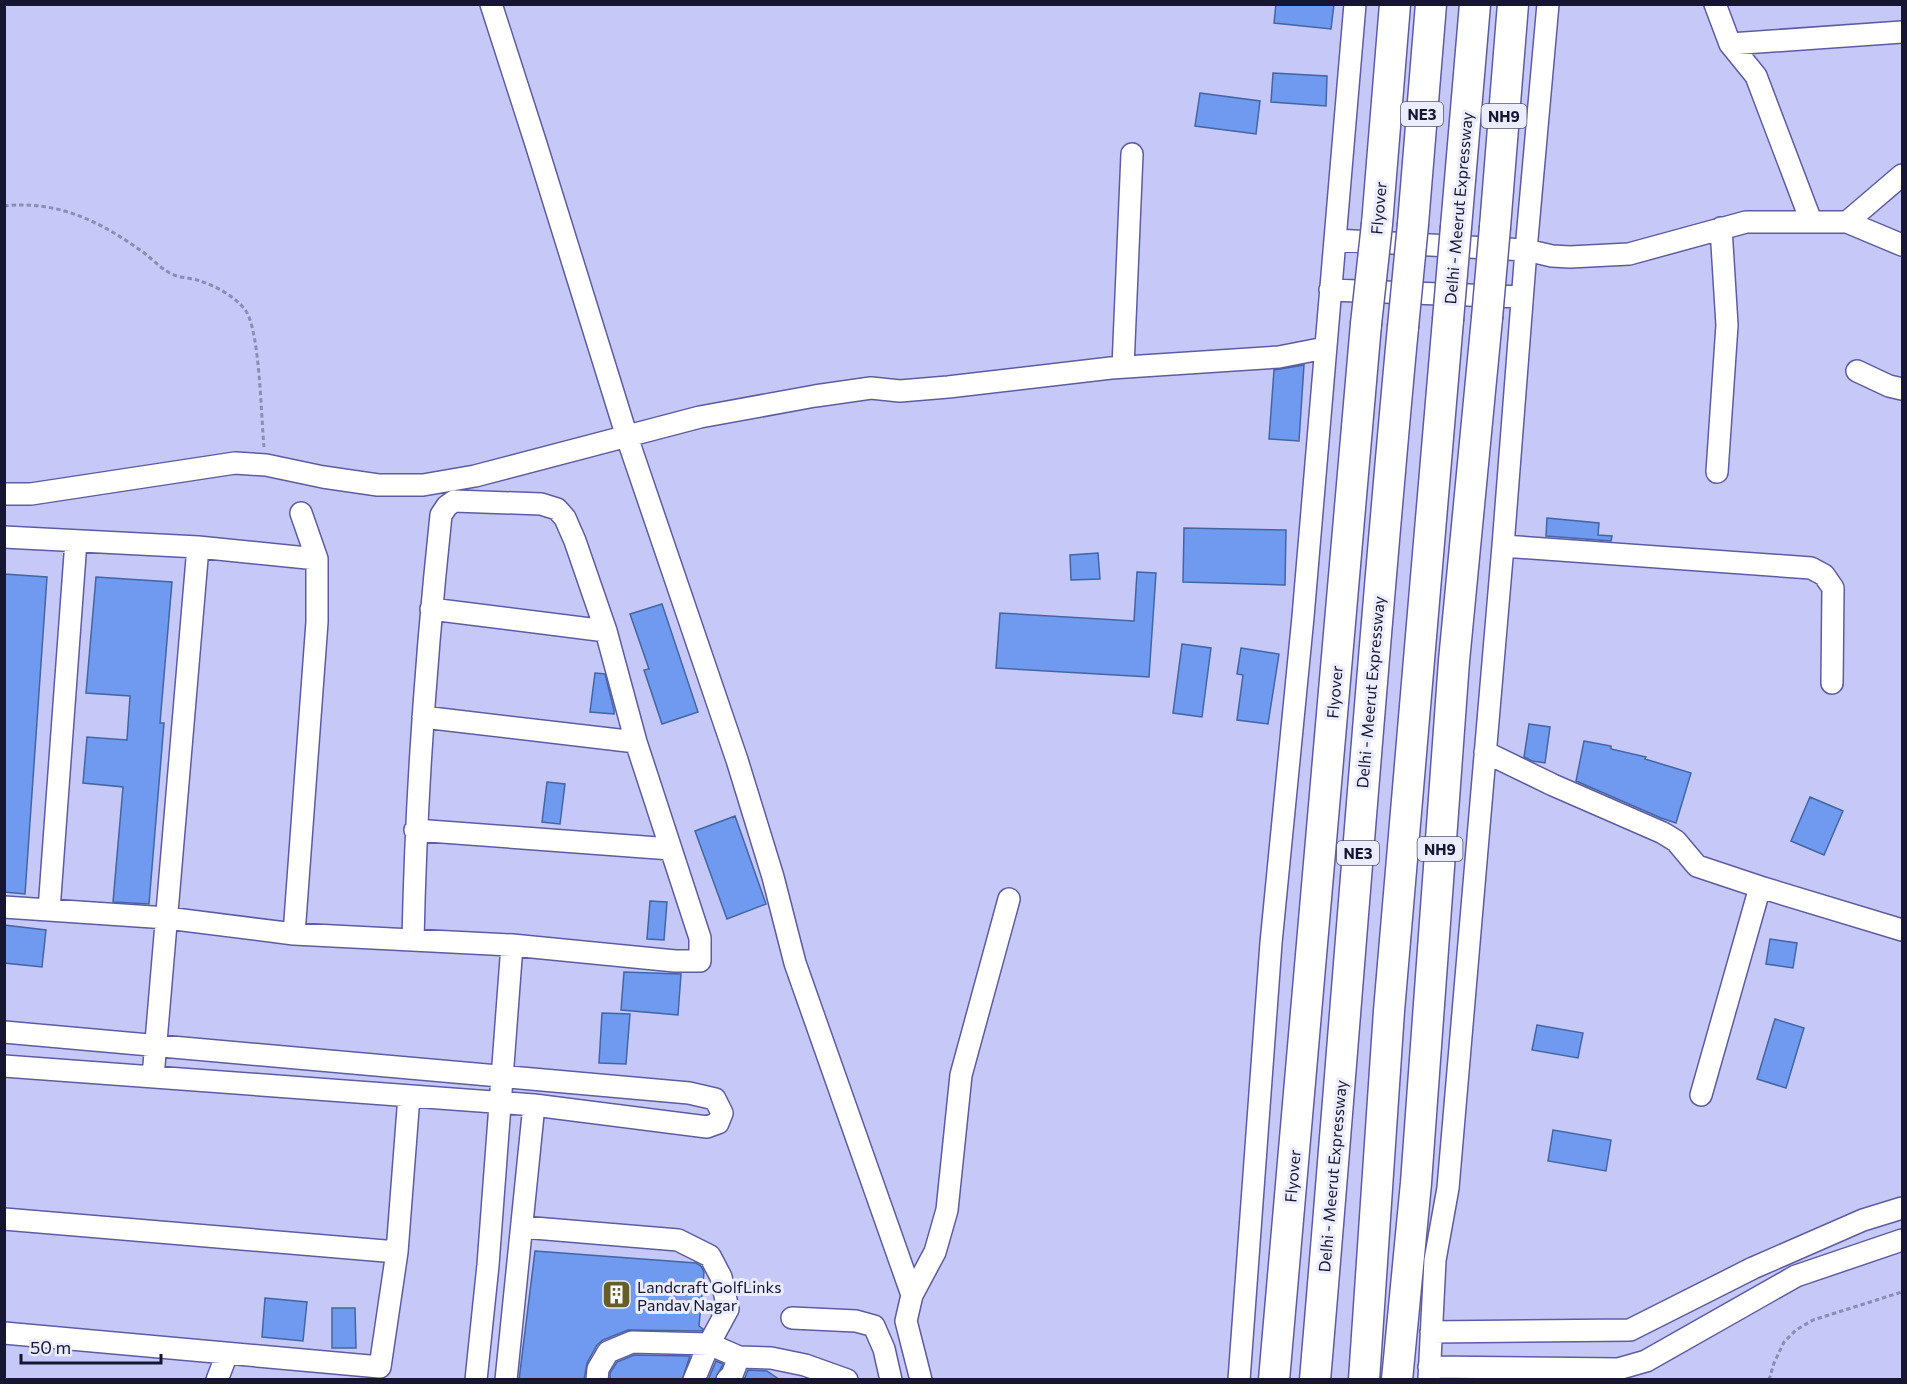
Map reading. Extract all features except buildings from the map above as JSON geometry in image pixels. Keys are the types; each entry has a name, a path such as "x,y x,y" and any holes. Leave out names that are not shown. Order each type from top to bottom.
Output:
{"highway":[{"name":"Flyover","path":"1274,1380 1395,4"},
{"name":"Delhi - Meerut Expressway","path":"1315,1380 1375,630 1431,4"},
{"name":"Delhi - Meerut Expressway","path":"1364,1380 1389,1011 1475,4"},
{"name":"NH9","path":"1397,1380 1416,1183 1454,661 1488,307 1513,4"}],"street":[{"path":"491,4 627,437 737,760 773,877 795,963 912,1295"},
{"path":"1239,1380 1271,943 1302,629 1355,4"},
{"path":"1548,4 1448,1188 1435,1260 1429,1373 1618,1369 1633,1366 1646,1361 1796,1276 1902,1240"},
{"path":"1715,4 1730,44 1756,76 1811,221"},
{"path":"1730,44 1902,32"},
{"path":"1123,367 1132,154"},
{"path":"1847,222 1902,175"},
{"path":"1335,240 1526,250 1561,256 1629,254 1746,222 1811,221 1847,222 1902,245"},
{"path":"1717,472 1727,325 1721,228"},
{"path":"1330,290 1522,297"},
{"path":"4,494 32,494 235,463 266,465 378,485 423,484 475,476 700,417 815,396 871,388 900,391 1123,367 1279,357 1325,348"},
{"path":"1857,371 1889,386 1902,389"},
{"path":"4,907 167,918 294,934 512,945 675,962 700,961 700,938 636,742 606,632 575,541 557,509 541,504 454,501 441,514 431,609 415,830 413,940"},
{"path":"294,934 317,622 317,559 301,513"},
{"path":"4,537 198,547 317,559"},
{"path":"49,910 76,541"},
{"path":"1503,546 1811,568 1824,575 1833,588 1832,683"},
{"path":"153,1077 198,547"},
{"path":"431,609 606,632"},
{"path":"423,717 636,742"},
{"path":"1485,752 1553,785 1663,833 1676,841 1697,866 1902,930"},
{"path":"415,830 671,849"},
{"path":"1701,1095 1760,887"},
{"path":"921,1380 906,1321 912,1295 935,1252 947,1210 961,1075 1009,899"},
{"path":"476,1380 488,1265 512,945"},
{"path":"4,1032 689,1093 715,1099 722,1113 718,1123 707,1127 534,1105 4,1066"},
{"path":"4,1333 227,1354 379,1373 397,1252 409,1096"},
{"path":"506,1380 534,1105"},
{"path":"1431,1332 1630,1330 1753,1268 1863,1220 1902,1208"},
{"path":"4,1219 397,1252"},
{"path":"522,1227 678,1240 710,1256 721,1276 728,1309 709,1344 694,1380"},
{"path":"792,1318 856,1321 874,1326 884,1349 891,1380"},
{"path":"597,1380 598,1369 608,1352 632,1342 709,1344 739,1357 771,1358 805,1365 847,1380"},
{"path":"217,1380 227,1354"},
{"path":"727,1380 732,1375 739,1357"}],"path":[{"path":"4,206 26,204 76,213 96,222 142,252 159,267 174,275 201,281 224,292 237,302 246,311 254,329 266,465"},
{"path":"1769,1380 1784,1342 1796,1330 1813,1320 1902,1292"}],"place":[{"name":"Landcraft GolfLinks Pandav Nagar","path":"616,1295"}]}
